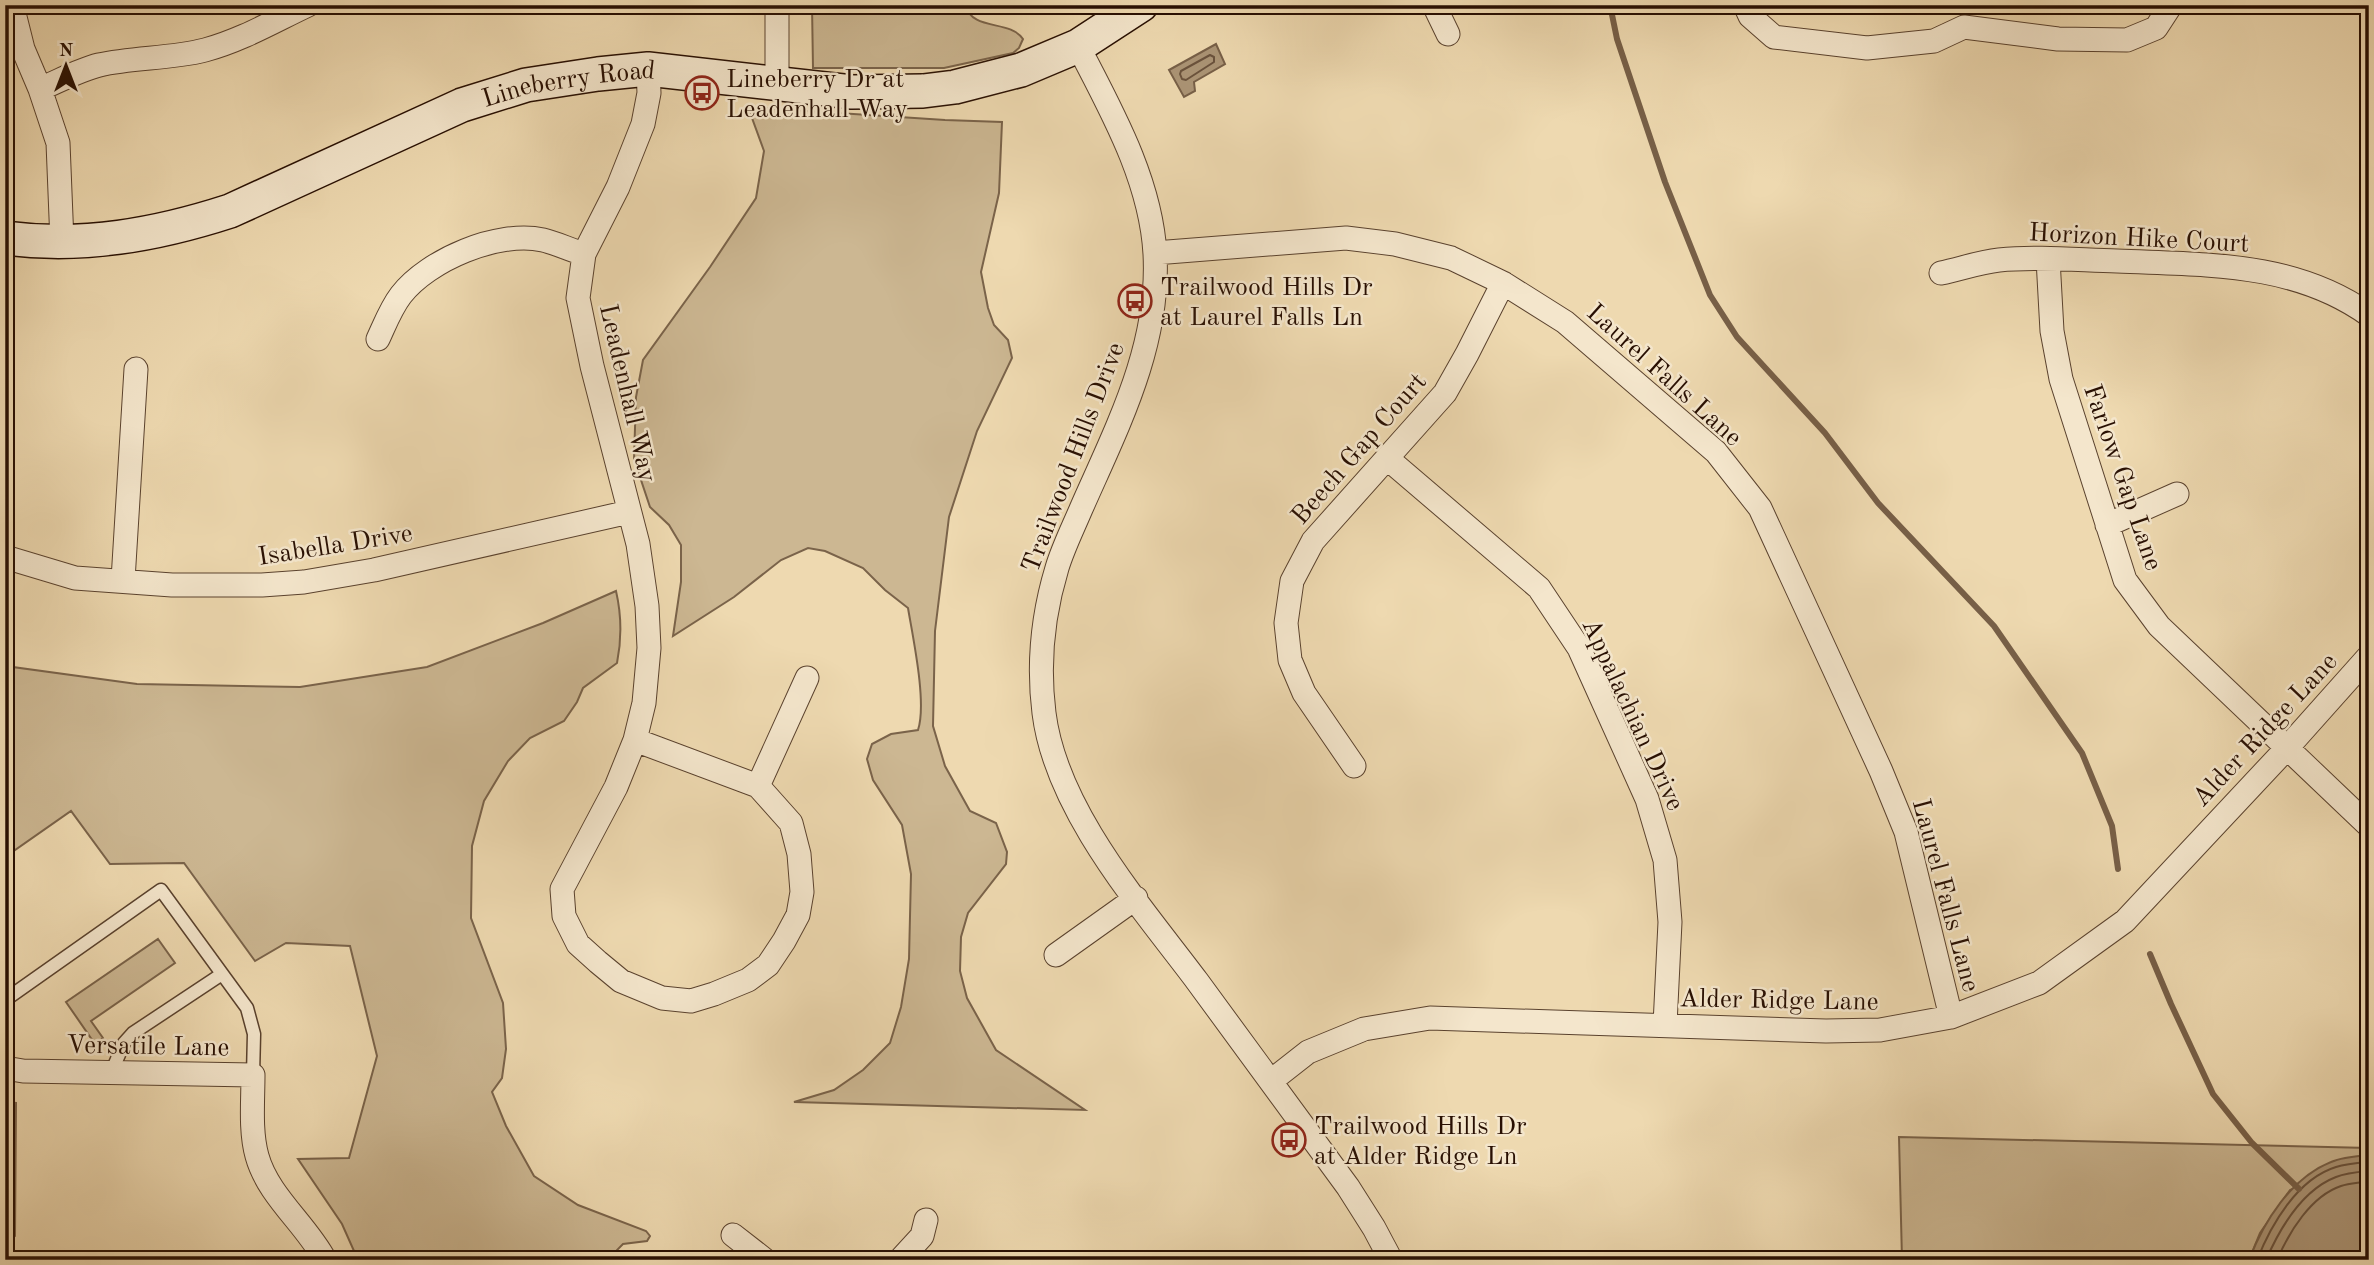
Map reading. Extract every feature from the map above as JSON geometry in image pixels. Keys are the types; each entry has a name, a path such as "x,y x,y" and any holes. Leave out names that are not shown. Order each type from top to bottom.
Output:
{"street":[{"path":"12,5 23,49 58,143 62,242"},
{"path":"40,89 98,65 178,56 208,49 247,35 308,5"},
{"path":"777,5 777,84"},
{"name":"Lineberry Road","path":"5,238 62,242 139,235 187,225 230,211 450,110 526,85 648,69 852,92 923,92 955,87 1021,70 1079,46 1141,5"},
{"path":"1434,5 1448,34"},
{"path":"1745,5 1751,16 1774,37 1867,47 1934,41 1963,16 2058,38 2127,40 2156,28 2171,5"},
{"name":"Trailwood Hills Drive","path":"1079,46 1115,118 1144,192 1155,253 1153,310 1138,375 1124,415 1058,564 1046,609 1042,659 1044,714 1056,767 1091,836 1348,1187 1391,1260"},
{"name":"Leadenhall Way","path":"635,740 758,786 791,823 799,854 802,892 798,915 785,941 768,965 748,980 691,1002 662,998 621,981 598,962 578,944 564,916 562,889 616,787 635,740 644,703 649,648 647,606 638,544 592,366 578,298 584,254 618,187 643,124 649,93 648,69"},
{"path":"379,339 402,294 428,271 483,243 510,238 542,240 584,254"},
{"name":"Laurel Falls Lane","path":"1155,253 1346,238 1395,244 1451,258 1503,283 1565,322 1716,452 1760,508 1881,771 1906,832 1951,1017"},
{"name":"Horizon Hike Court","path":"1941,273 1998,260 2048,259 2237,266 2294,278 2352,303 2369,315"},
{"name":"Farlow Gap Lane","path":"2048,259 2052,331 2061,379 2125,580 2159,626 2369,826"},
{"name":"Beech Gap Court","path":"1354,766 1304,693 1290,660 1286,622 1292,581 1313,541 1445,393 1503,283"},
{"path":"123,580 136,369"},
{"name":"Appalachian Drive","path":"1388,459 1539,588 1579,648 1647,799 1665,860 1670,922 1665,1025"},
{"path":"2107,525 2177,494"},
{"name":"Isabella Drive","path":"5,557 75,578 172,585 304,582 374,570 629,512"},
{"name":"Alder Ridge Lane","path":"1271,1081 1308,1052 1364,1029 1430,1018 1826,1031 1880,1030 1951,1017 2039,983 2125,921 2369,656"},
{"path":"758,786 807,678"},
{"path":"1056,955 1136,898"},
{"name":"Versatile Lane","path":"5,1069 253,1075 255,1149 260,1165 275,1191 325,1260"},
{"path":"900,1260 922,1236 926,1220"},
{"path":"733,1235 765,1260"}],"lane":[{"path":"5,1000 161,890 242,1001 252,1020 253,1075"},
{"path":"111,1073 124,1043 133,1033 222,974"}],"shaded area":[{"path":"812,5 965,5 975,19 1009,29 1023,39 1013,53 944,68 813,68"},
{"path":"748,107 1002,122 999,193 981,272 994,325 1008,340 1012,358 977,431 949,517 935,631 933,726 945,766 970,811 996,823 1007,852 1006,864 968,913 961,937 960,971 967,998 996,1050 1085,1110 794,1102 834,1090 863,1070 890,1043 901,1007 909,959 911,874 902,825 873,780 867,759 872,744 891,734 918,730 921,704 908,608 863,568 825,551 808,548 781,560 734,597 673,636 681,582 681,545 669,525 650,507 634,459 636,397 643,360 756,198 764,151"},
{"path":"616,591 621,627 617,663 583,688 564,721 530,738 508,761 484,801 472,846 471,918 503,1003 506,1049 502,1078 492,1092 506,1126 534,1176 578,1205 646,1231 650,1236 647,1241 623,1244 617,1250 618,1260 358,1260 342,1224 298,1159 349,1158 377,1056 350,946 286,943 255,961 184,863 110,864 71,811 5,857 5,666 137,684 300,687 427,667 543,623"},
{"path":"158,939 175,963 91,1021 103,1038 95,1044 66,1002"},
{"path":"5,1102 16,1103 15,1236 5,1243"},
{"path":"1899,1137 2369,1148 2369,1155 2290,1190 2260,1233 2249,1260 1902,1260"}],"water":[{"path":"1216,44 1225,64 1194,82 1195,91 1184,97 1169,70"},
{"path":"2369,1155 2369,1260 2249,1260 2271,1216 2303,1179 2335,1160"}],"waterway":[{"path":"1610,5 1617,39 1665,182 1710,295 1737,337 1825,433 1878,503 1994,626 2082,753 2112,826 2118,869"},
{"path":"2150,954 2213,1094 2252,1143 2299,1189"}],"place":[{"name":"Lineberry Dr at Leadenhall Way","path":"702,93"},
{"name":"Trailwood Hills Dr at Laurel Falls Ln","path":"1135,301"},
{"name":"Trailwood Hills Dr at Alder Ridge Ln","path":"1289,1140"}]}
